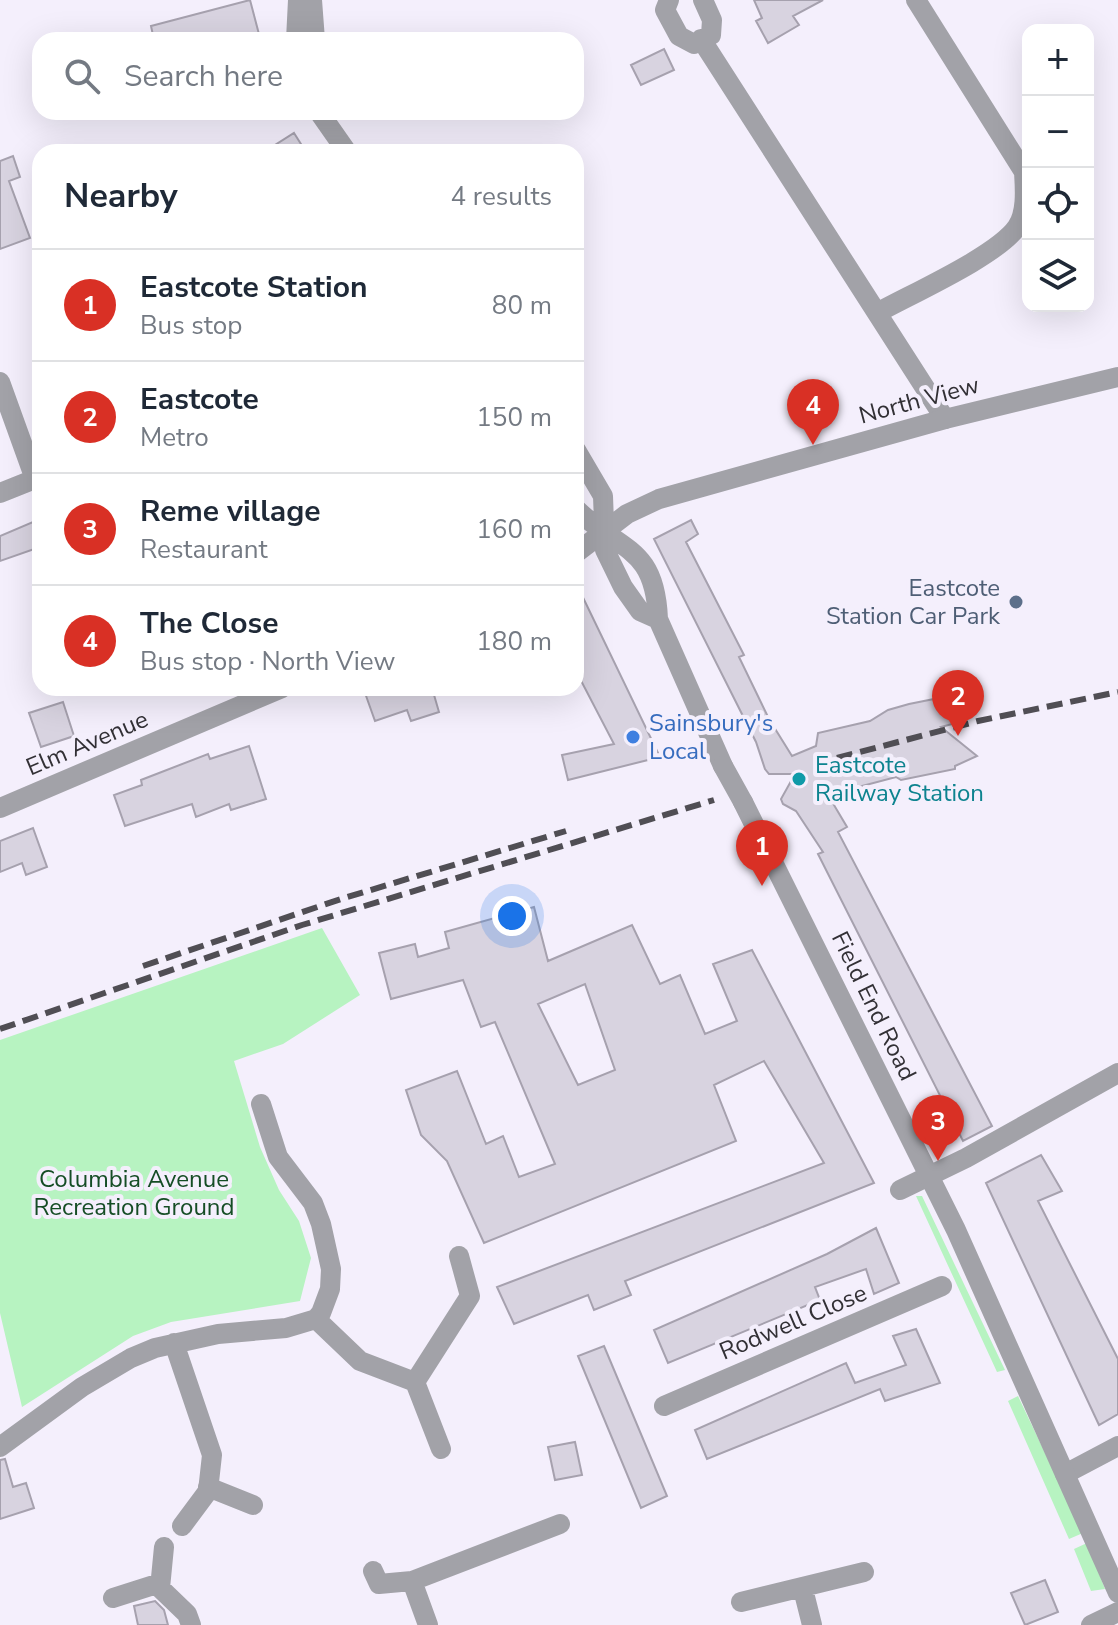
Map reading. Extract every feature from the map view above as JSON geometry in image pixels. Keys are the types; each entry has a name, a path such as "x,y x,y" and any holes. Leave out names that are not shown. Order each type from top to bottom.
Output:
{"street":[{"path":"296,32 298,0"},
{"path":"312,0 314,32"},
{"path":"669,0 665,10 679,36 694,44 711,35 712,20 703,0"},
{"path":"877,313 998,245 1018,226 1025,196 1024,172 916,0"},
{"path":"701,39 945,419"},
{"path":"328,120 342,144"},
{"name":"North View","path":"601,531 659,499 945,419 1118,377"},
{"path":"0,382 32,463"},
{"name":"Field End Road","path":"584,464 603,496 601,531 605,550 627,595 640,611 658,619"},
{"path":"0,493 32,480"},
{"name":"Field End Road","path":"584,516 601,531 636,552 657,596 658,619 723,766 929,1176 1118,1593"},
{"path":"584,546 601,531"},
{"name":"Elm Avenue","path":"0,808 263,696"},
{"path":"900,1190 1118,1073"},
{"path":"0,1447 107,1371 174,1343 218,1334 286,1328 316,1319 330,1289 324,1235 313,1203 278,1157 261,1104"},
{"path":"415,1382 470,1296 468,1277 459,1256"},
{"name":"Rodwell Close","path":"664,1406 942,1286"},
{"path":"316,1319 360,1361 415,1382 441,1449"},
{"path":"174,1343 212,1455 208,1487 182,1526"},
{"path":"1065,1474 1118,1446"},
{"path":"208,1487 253,1505"},
{"path":"373,1571 379,1584 412,1581 560,1524"},
{"path":"164,1547 160,1588 187,1614 191,1625"},
{"path":"741,1602 864,1572"},
{"path":"412,1581 428,1625"},
{"path":"113,1598 160,1583"},
{"path":"803,1589 812,1625"},
{"path":"1091,1625 1118,1612"}],"green space":[{"name":"Columbia Avenue Recreation Ground","path":"322,928 360,995 283,1044 234,1061 260,1147 279,1190 299,1221 311,1258 300,1301 171,1322 133,1336 22,1407 0,1313 0,1040"},
{"path":"916,1196 922,1196 1005,1370 997,1372"},
{"path":"1018,1396 1083,1533 1069,1539 1008,1401"},
{"path":"1087,1543 1105,1589 1091,1591 1074,1549"}],"building":[{"path":"250,0 258,32 152,32 151,26"},
{"path":"754,0 823,0 793,16 799,25 768,43 756,21 762,18"},
{"path":"664,49 674,70 641,85 631,65"},
{"path":"294,133 301,144 277,144"},
{"path":"13,156 20,177 9,181 30,238 0,249 0,161"},
{"path":"691,520 698,534 686,542 744,655 739,657 769,719 792,756 816,746 818,733 870,721 888,710 909,704 939,698 940,704 956,699 956,723 941,727 977,756 955,766 955,769 901,780 896,777 828,795 847,827 838,832 992,1126 963,1141 818,854 823,852 796,811 783,804 781,799 795,774 769,774 765,769 756,742 654,539"},
{"path":"32,522 32,550 0,561 0,536"},
{"path":"584,600 660,757 568,780 562,755 614,744 584,686"},
{"path":"366,696 434,696 439,712 411,721 407,710 375,721"},
{"path":"63,702 74,736 41,747 29,713"},
{"path":"249,746 266,799 231,810 229,804 196,817 192,804 125,826 114,795 142,785 141,780 208,754 210,759"},
{"path":"33,828 47,867 26,875 22,863 0,872 0,841"},
{"path":"534,907 548,961 632,925 660,984 680,975 705,1034 737,1021 713,964 752,950 874,1183 625,1281 631,1295 594,1310 588,1295 514,1324 497,1287 824,1163 764,1061 714,1085 736,1141 484,1243 447,1161 421,1135 406,1090 457,1071 486,1144 503,1136 519,1177 555,1164 495,1022 481,1027 463,980 391,999 379,953 415,944 418,957 449,948 445,932","holes":["585,984 615,1070 578,1085 538,1004"]},
{"path":"1041,1155 1062,1191 1038,1201 1118,1359 1118,1414 1099,1425 986,1183"},
{"path":"876,1228 899,1283 874,1294 866,1269 815,1287 820,1300 668,1363 654,1330 827,1254"},
{"path":"916,1329 940,1383 885,1401 880,1389 707,1459 695,1430 846,1363 855,1383 906,1365 893,1336"},
{"path":"604,1346 667,1496 641,1508 578,1356"},
{"path":"575,1442 582,1475 555,1480 548,1447"},
{"path":"5,1459 13,1487 26,1483 34,1508 0,1519 0,1460"},
{"path":"1045,1580 1058,1612 1025,1625 1011,1593"},
{"path":"155,1601 164,1610 168,1625 138,1625 134,1606"}],"railway":[{"path":"837,758 978,721 1118,692"},
{"path":"0,1029 302,925 714,800"},
{"path":"143,966 341,899 566,831"}],"place":[{"name":"The Close","path":"813,445"},
{"name":"Eastcote Station Car Park","path":"1016,602"},
{"name":"Eastcote","path":"958,736"},
{"name":"Sainsbury's Local","path":"633,737"},
{"name":"Eastcote Railway Station","path":"799,779"},
{"name":"Eastcote Station","path":"762,886"},
{"name":"Reme village","path":"938,1161"}]}
